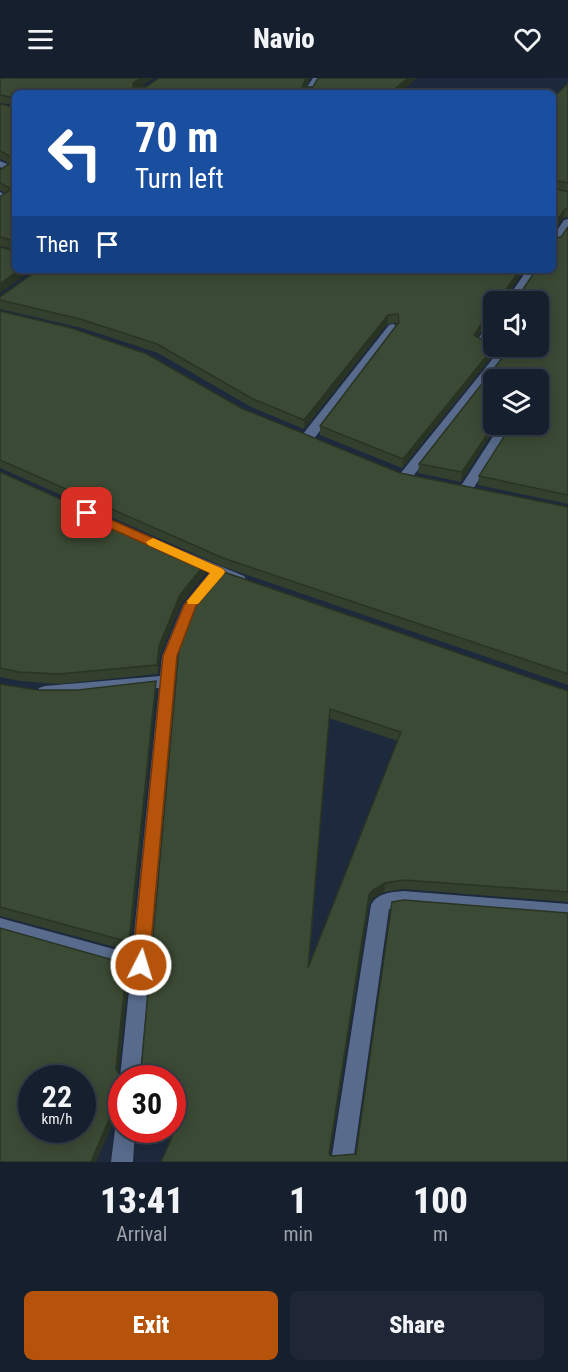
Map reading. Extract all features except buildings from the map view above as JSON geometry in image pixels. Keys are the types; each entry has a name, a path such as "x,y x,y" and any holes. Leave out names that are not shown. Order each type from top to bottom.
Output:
{"street":[{"path":"0,164 10,167 0,174"},
{"path":"0,195 5,197 0,201"},
{"path":"556,239 568,222"},
{"path":"518,291 531,273"},
{"path":"308,437 393,327"},
{"path":"405,476 500,357"},
{"path":"466,490 501,435"},
{"path":"175,552 218,572 250,583"},
{"path":"131,1065 170,656 190,605 218,572"},
{"path":"27,692 168,681"},
{"path":"342,1162 380,905 389,900 403,899 568,912"},
{"path":"0,926 141,965"},
{"path":"122,1162 124,1143"}],"slow traffic":[{"path":"153,542 218,572 193,601"}],"route":[{"path":"87,513 218,572 190,605 170,656 141,965"}]}
